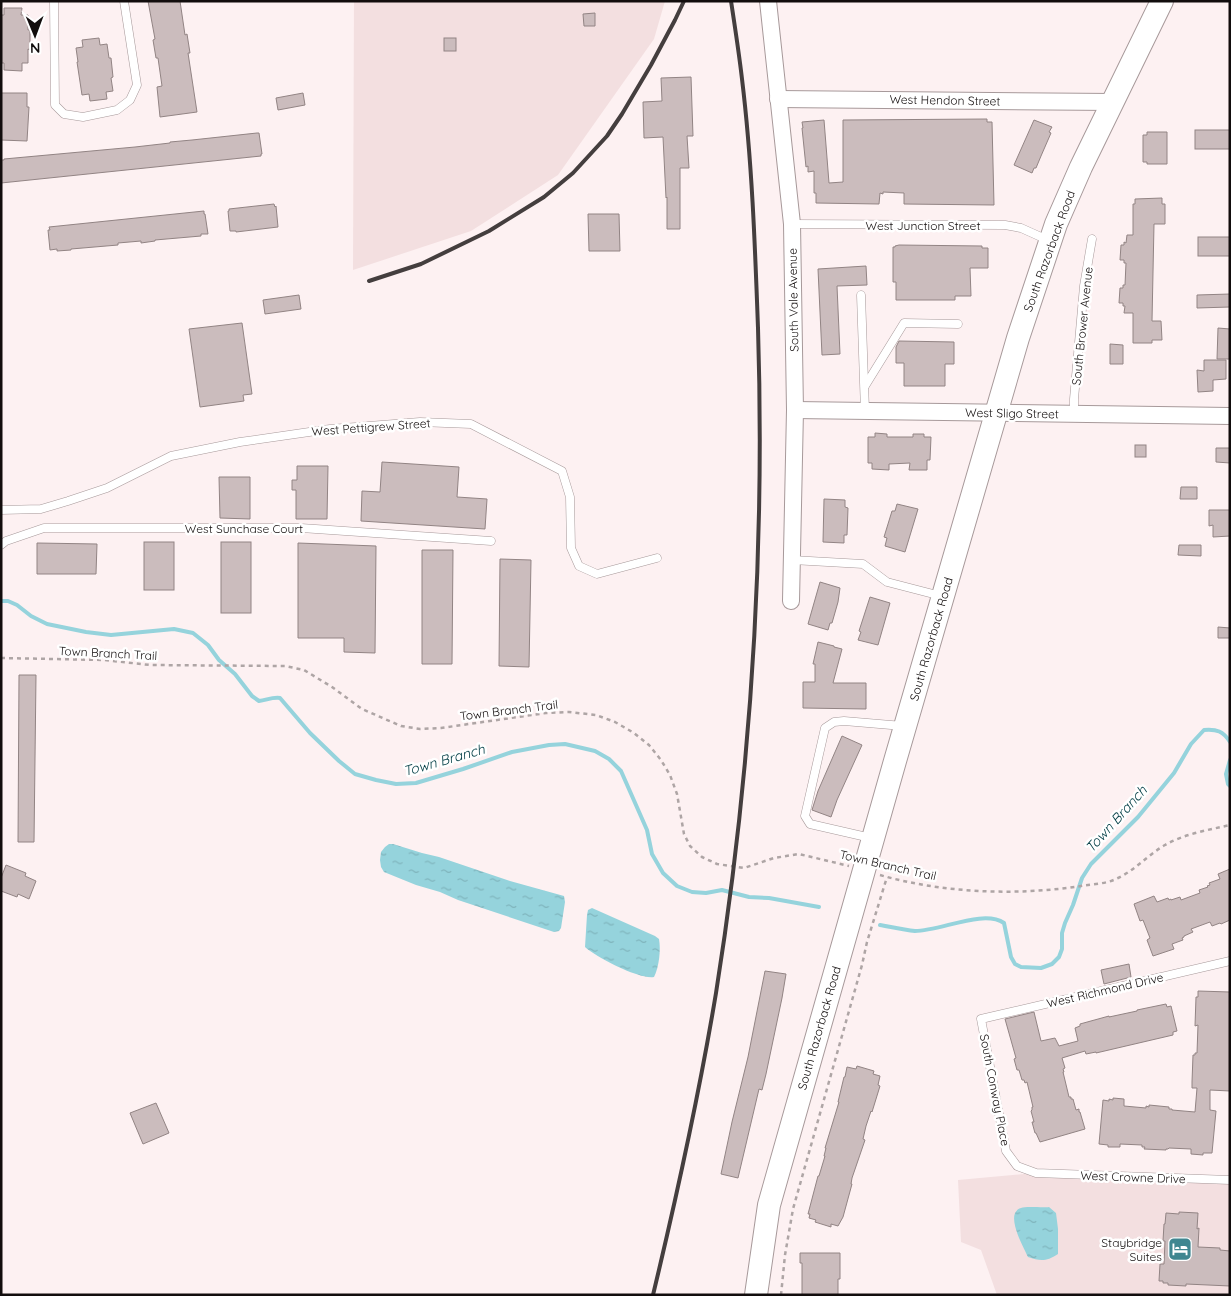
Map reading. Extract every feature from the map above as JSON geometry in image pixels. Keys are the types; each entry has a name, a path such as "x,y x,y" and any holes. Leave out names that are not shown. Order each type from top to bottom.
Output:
{"main road":[{"name":"South Razorback Road","path":"756,1295 769,1205 1018,338 1056,224 1081,167 1162,1"}],"street":[{"name":"South Vale Avenue","path":"768,1 792,224 795,410 791,601"},
{"name":"West Hendon Street","path":"778,99 1113,102"},
{"name":"West Sligo Street","path":"795,410 1230,416"}],"lane":[{"path":"54,1 55,105 64,114 83,117 117,110 130,100 137,85 124,1"},
{"name":"West Junction Street","path":"792,224 1005,226 1021,228 1050,241"},
{"name":"South Brower Avenue","path":"1074,414 1084,286 1092,239"},
{"path":"861,295 865,411"},
{"path":"864,386 904,323 958,324"},
{"name":"West Pettigrew Street","path":"1,510 40,509 107,488 171,456 240,442 330,429 420,422 471,424 562,471 570,497 571,548 579,566 598,574 657,558"},
{"name":"West Sunchase Court","path":"1,545 6,541 44,528 301,528 491,541"},
{"path":"792,560 863,564 887,582 943,597"},
{"path":"874,839 810,824 805,816 825,728 834,722 844,721 905,727"},
{"name":"West Richmond Drive","path":"981,1019 1230,961"},
{"name":"South Conway Place","path":"981,1019 1006,1151 1016,1166 1036,1173"},
{"name":"West Crowne Drive","path":"1036,1173 1230,1180"}],"path":[{"name":"Town Branch Trail","path":"1,658 104,660 150,664 286,666 304,670 332,687 362,709 401,726 420,729 569,712 596,715 616,722 634,733 649,745 661,760 670,775 677,794 684,834 690,846 702,857 717,864 744,868 774,858 799,854 841,863 910,882 992,891 1029,892 1096,884 1117,879 1139,866 1162,847 1176,839 1230,825"},
{"path":"780,1295 793,1209 862,965 866,942 888,877"}],"shaded area":[{"path":"354,1 665,1 654,39 558,175 471,231 353,270"},
{"path":"1036,1173 1230,1180 1230,1295 997,1295 981,1250 961,1242 958,1180"}],"water":[{"path":"389,844 439,857 510,881 564,896 565,902 561,928 559,931 554,932 458,900 384,872 381,867 381,852"},
{"path":"592,908 659,939 659,958 654,977 639,975 608,962 585,947 587,915 588,910"},
{"path":"1023,1207 1049,1207 1056,1213 1058,1254 1043,1260 1028,1257 1014,1223 1016,1211"}],"building":[{"path":"148,1 180,1 185,35 187,34 190,53 188,53 197,112 160,117 157,87 162,86"},
{"path":"4,8 22,8 21,15 28,15 30,50 28,49 28,63 22,63 22,71 4,70 4,63 1,63 1,15 4,15"},
{"path":"595,13 595,26 584,26 583,14"},
{"path":"99,38 100,45 107,44 109,58 111,58 113,91 106,92 107,99 90,101 89,94 82,95 76,48 83,47 82,40"},
{"path":"444,38 456,38 456,51 444,51"},
{"path":"691,77 693,136 687,136 689,168 680,168 680,229 667,229 663,137 644,138 643,102 662,101 661,78"},
{"path":"1,93 27,93 27,107 29,107 27,141 1,140"},
{"path":"303,93 305,105 278,110 276,98"},
{"path":"987,119 987,122 992,122 994,205 904,204 904,193 883,192 883,194 880,193 879,204 816,203 814,171 808,172 808,166 806,167 802,122 824,120 829,183 843,182 843,120"},
{"path":"1034,120 1052,127 1036,168 1034,168 1032,173 1014,165"},
{"path":"1195,130 1230,130 1230,149 1195,149"},
{"path":"1147,132 1167,132 1167,164 1147,164 1147,162 1143,162 1143,135 1147,135"},
{"path":"259,133 261,156 1,183 1,160 4,159"},
{"path":"1162,198 1162,204 1165,204 1165,224 1154,224 1152,321 1161,321 1162,340 1152,340 1152,343 1133,343 1133,313 1124,313 1125,306 1123,306 1123,303 1119,303 1120,288 1123,288 1123,285 1125,285 1126,263 1124,263 1124,260 1120,260 1121,245 1124,245 1124,242 1126,243 1127,235 1133,235 1133,204 1135,204 1135,199"},
{"path":"274,204 276,206 278,227 230,231 229,209"},
{"path":"204,211 208,234 201,234 201,236 141,243 141,241 118,243 118,245 71,250 50,250 49,227"},
{"path":"588,214 619,214 620,251 589,251"},
{"path":"1198,237 1230,237 1230,256 1198,256"},
{"path":"899,245 982,246 982,248 988,248 988,268 970,268 971,296 955,296 955,300 896,300 896,282 893,282 893,247"},
{"path":"866,266 867,285 837,286 840,354 822,355 818,269"},
{"path":"1230,294 1230,307 1197,308 1197,295"},
{"path":"299,295 301,309 265,314 263,300"},
{"path":"242,323 252,394 243,395 244,401 200,407 189,329"},
{"path":"1218,328 1230,329 1230,359 1217,359"},
{"path":"899,341 954,342 954,364 945,364 945,386 904,386 904,363 896,363 896,347"},
{"path":"1110,344 1123,345 1123,364 1110,364"},
{"path":"1204,360 1226,360 1226,379 1213,380 1213,391 1198,392 1197,370 1204,371"},
{"path":"875,433 887,434 887,437 913,437 913,434 924,434 924,437 931,437 930,460 927,460 927,470 909,470 910,463 889,464 889,470 872,469 872,463 868,463 868,437 875,437"},
{"path":"1135,445 1146,445 1146,457 1135,457"},
{"path":"1216,448 1230,448 1230,463 1216,462"},
{"path":"382,462 459,467 457,497 487,499 485,529 361,521 362,491 380,492"},
{"path":"297,466 328,466 327,519 296,519 296,490 292,490 292,480 297,480"},
{"path":"219,477 250,477 250,519 220,518"},
{"path":"1181,487 1197,487 1197,499 1180,499"},
{"path":"824,499 845,500 845,507 848,508 847,535 844,535 844,543 823,542"},
{"path":"897,504 918,509 905,552 885,546 887,538 884,537 892,511 895,511"},
{"path":"1209,510 1230,510 1230,536 1213,537 1213,525 1209,526"},
{"path":"144,542 174,542 174,590 144,590"},
{"path":"221,542 251,542 251,613 221,613"},
{"path":"37,543 97,544 96,574 37,574"},
{"path":"298,543 376,546 375,653 344,652 344,638 298,638"},
{"path":"1179,545 1201,545 1201,556 1178,555"},
{"path":"422,550 453,550 452,664 422,664"},
{"path":"500,559 531,560 529,667 499,666"},
{"path":"820,582 840,588 832,623 830,623 828,630 808,624"},
{"path":"870,597 890,603 878,645 858,640"},
{"path":"1218,627 1230,628 1230,638 1218,638"},
{"path":"818,642 842,649 833,683 866,683 866,709 803,708 803,682 815,682 815,664 813,664"},
{"path":"19,675 36,675 34,842 18,842"},
{"path":"842,736 862,745 831,817 812,810 818,791"},
{"path":"6,865 26,873 25,876 36,881 29,899 18,894 17,897 1,891 1,878"},
{"path":"1230,869 1230,920 1212,926 1210,922 1191,929 1193,932 1184,936 1183,940 1172,944 1174,949 1153,956 1147,940 1150,938 1143,920 1140,921 1134,904 1154,896 1157,902 1168,898 1171,900 1180,897 1181,900 1200,893 1199,890 1208,887 1209,883 1220,879 1218,874"},
{"path":"1129,964 1131,977 1104,984 1101,970"},
{"path":"765,971 786,974 766,1074 762,1090 759,1089 738,1178 721,1174 748,1057"},
{"path":"1198,991 1230,992 1230,1091 1210,1090 1210,1110 1216,1111 1212,1153 1203,1153 1203,1155 1191,1154 1191,1149 1144,1149 1145,1147 1142,1147 1142,1145 1120,1144 1120,1147 1108,1147 1108,1145 1099,1144 1103,1100 1109,1101 1109,1099 1113,1100 1113,1098 1124,1099 1124,1106 1146,1108 1149,1105 1195,1112 1197,1088 1192,1088 1192,1082 1193,1055 1197,1053 1198,1025 1195,1026"},
{"path":"1166,1004 1167,1007 1171,1006 1177,1031 1173,1032 1173,1035 1096,1053 1086,1054 1085,1051 1062,1058 1069,1097 1073,1099 1076,1110 1079,1109 1085,1129 1040,1142 1032,1122 1034,1122 1031,1111 1033,1107 1027,1082 1025,1083 1022,1080 1019,1070 1017,1070 1014,1059 1016,1058 1005,1019 1034,1012 1041,1041 1055,1038 1059,1046 1078,1041 1075,1028 1080,1026 1080,1024"},
{"path":"857,1066 874,1071 873,1074 880,1076 878,1085 880,1086 866,1126 863,1139 865,1140 852,1178 843,1217 838,1226 831,1224 831,1227 815,1222 816,1220 809,1218 810,1214 808,1214 825,1156 825,1148 847,1067 856,1069"},
{"path":"156,1103 169,1133 143,1144 130,1113"},
{"name":"Staybridge Suites","path":"1179,1212 1198,1213 1198,1247 1220,1248 1220,1250 1230,1251 1230,1286 1168,1285 1168,1283 1159,1281 1160,1264 1164,1264 1165,1241 1163,1241 1166,1213 1179,1214"},
{"path":"800,1253 840,1253 838,1295 802,1295 802,1263 800,1263"}],"waterway":[{"name":"Town Branch","path":"1,601 8,601 17,605 31,616 47,624 86,632 111,635 174,629 193,633 208,645 252,696 259,701 280,698 310,733 339,761 355,774 376,780 396,784 416,783 512,752 549,745 565,744 595,751 609,759 621,771 647,830 652,854 663,873 677,886 692,892 706,893 722,890 749,897 769,898 819,907"},
{"name":"Town Branch","path":"880,925 915,931 973,919 995,919 1004,923 1011,957 1015,964 1021,967 1041,968 1052,964 1059,957 1062,949 1062,933 1065,923 1082,878 1091,864 1138,817 1174,773 1191,744 1204,730 1219,732 1225,735 1230,742"},
{"name":"Town Branch","path":"1230,760 1226,774 1230,786"}],"railway":[{"path":"369,281 421,264 489,231 544,197 573,173 607,136 622,114 651,65 684,1"},
{"path":"653,1295 687,1145 716,993 738,828 753,661 759,495 760,411 758,328 751,172 741,69 731,1"}],"place":[{"name":"Staybridge Suites","path":"1180,1249"}]}
